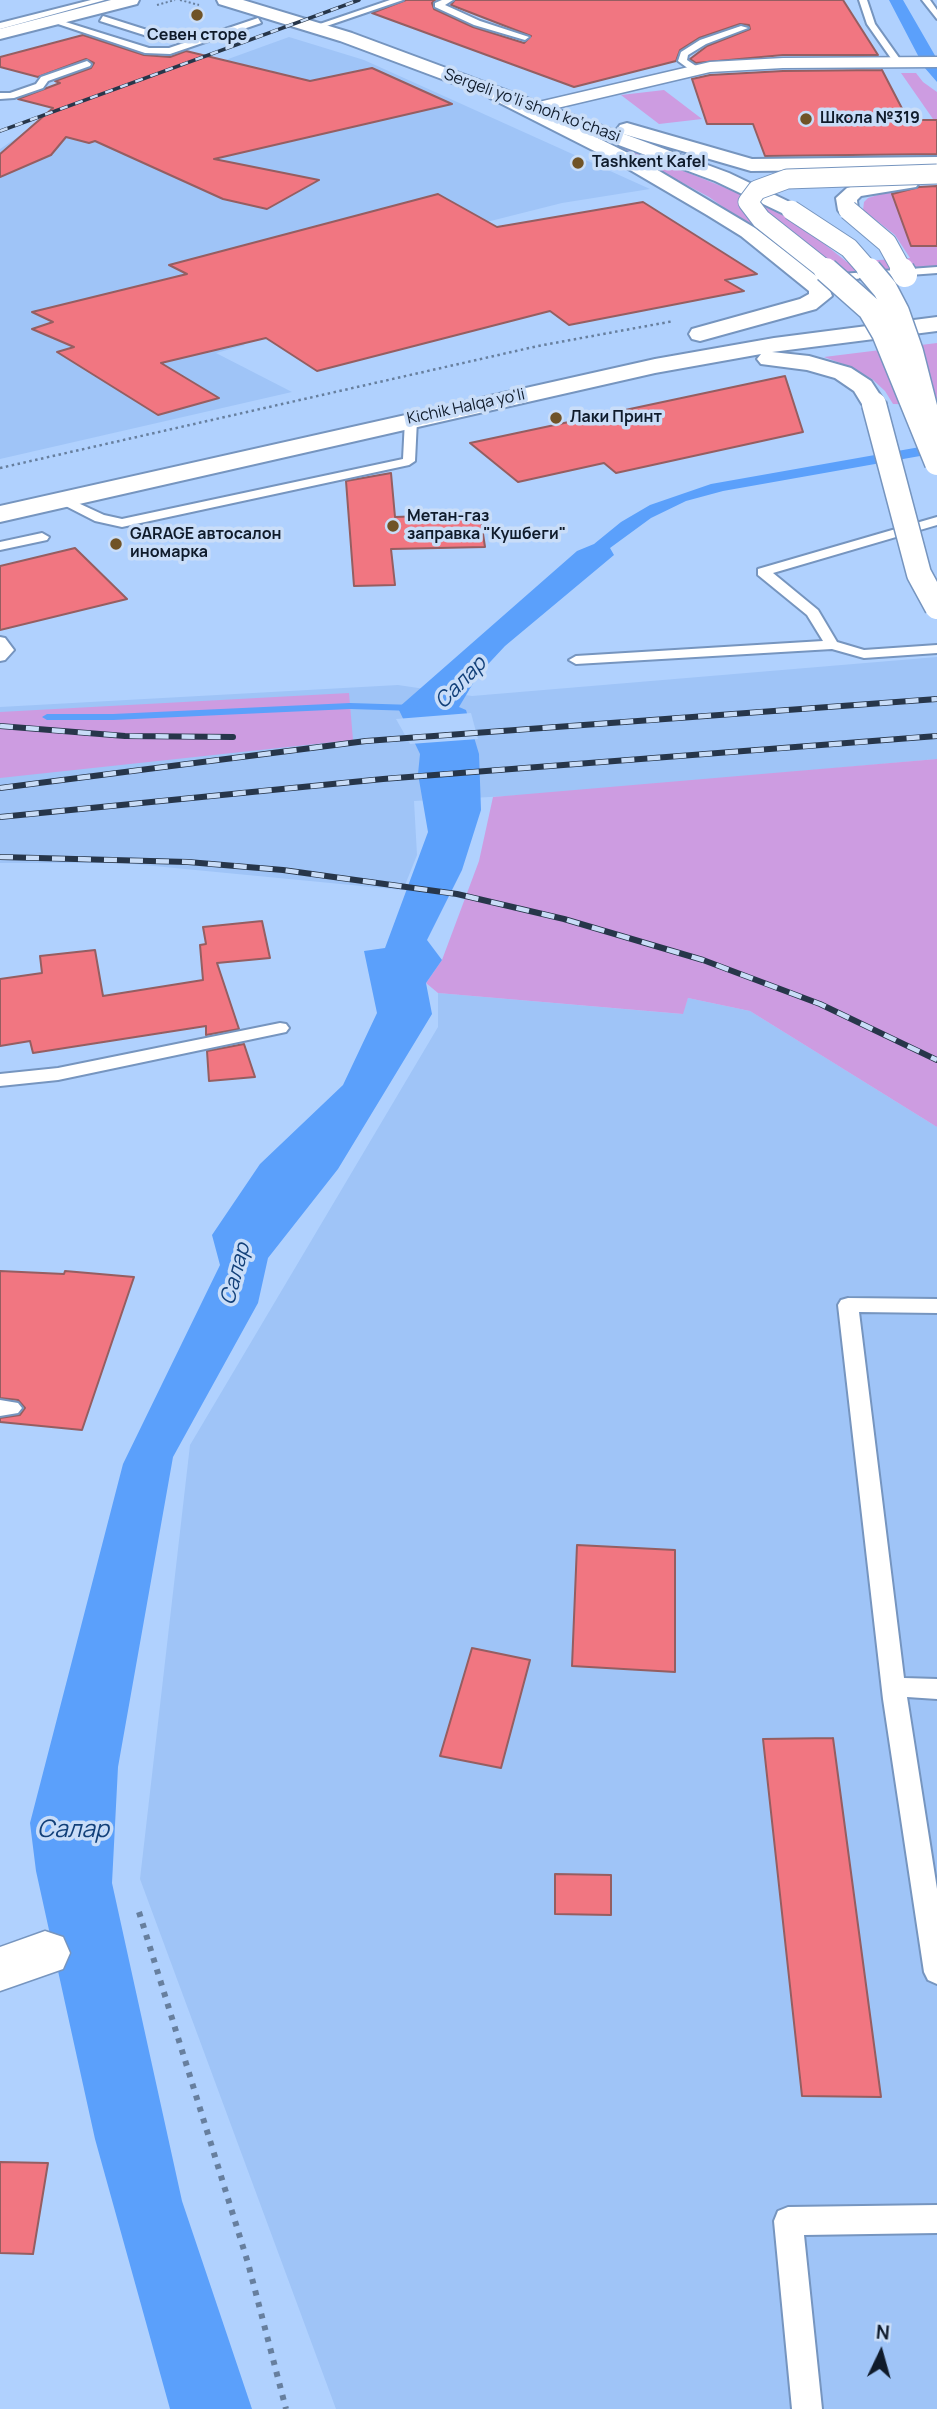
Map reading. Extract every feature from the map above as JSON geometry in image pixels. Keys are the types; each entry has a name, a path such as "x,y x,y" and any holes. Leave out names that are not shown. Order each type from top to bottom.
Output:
{"main road":[{"path":"0,14 53,0"},
{"path":"0,34 131,0"},
{"name":"Sergeli yo‘li shoh ko‘chasi","path":"225,0 289,19 318,21 556,103 741,172 815,206 863,237 923,300 937,347"},
{"name":"Sergeli yo‘li shoh ko‘chasi","path":"264,0 497,94 738,184 792,210 849,248 885,289 897,313 911,352 937,454"},
{"path":"497,94 647,170 748,232 819,288 821,296 816,301 685,331"},
{"path":"628,130 751,165 937,163"},
{"path":"937,174 787,179 757,190 748,202 761,219 848,288 870,309 884,333 937,463"},
{"path":"685,331 923,300 887,243 848,210 846,198 860,189 890,184 937,183"},
{"name":"Kichik Halqa yo'li","path":"0,514 655,366 774,345 923,300"},
{"path":"655,366 737,359 808,363 852,377 866,389 874,404 919,574 937,607"}],"street":[{"path":"536,108 695,70 783,63 928,62"},
{"path":"0,1969 46,1953"}],"lane":[{"path":"0,25 87,0"},
{"path":"0,25 101,0"},
{"path":"318,21 399,0"},
{"path":"449,0 438,5 490,28 525,37"},
{"path":"863,0 871,24 898,62"},
{"path":"926,0 937,16"},
{"path":"103,19 166,39"},
{"path":"53,20 148,51 170,51 257,21"},
{"path":"695,70 682,61 684,54 703,42 744,28"},
{"path":"0,96 11,96 40,86 44,79 87,64"},
{"path":"802,274 825,278 937,271"},
{"path":"60,500 100,518 122,523 409,461 411,420"},
{"path":"832,645 813,613 763,572 937,521"},
{"path":"0,547 42,537"},
{"path":"0,640 7,650 0,657"},
{"path":"576,660 832,645 864,654 937,649"},
{"path":"0,1080 58,1074 280,1028"},
{"path":"937,1306 848,1305 894,1687 937,1972"},
{"path":"894,1687 937,1689"},
{"path":"807,2409 788,2221 937,2219"}],"path":[{"path":"0,468 538,346 685,331"},
{"path":"139,1912 248,2263 286,2409"}],"shaded area":[{"path":"289,37 364,60 650,189 562,203 407,242 226,333 245,345 216,353 292,392 0,459 0,149 24,133"},
{"path":"901,73 916,73 937,92 937,119 933,119"},
{"path":"664,90 702,119 659,124 621,95"},
{"path":"612,142 763,203 794,220 847,262 910,258 895,235 863,210 864,202 868,198 896,189 937,189 894,200 911,245 937,246 937,266 817,274 709,197 608,143"},
{"path":"937,343 937,405 893,404 885,391 872,379 851,367 824,357"},
{"path":"937,657 937,759 547,794 414,801 417,855 403,890 123,863 0,863 0,707 398,685 472,696"},
{"path":"349,693 353,740 0,778 0,712"},
{"path":"937,759 937,1127 750,1011 688,998 683,1014 438,993 426,983 442,960 479,861 493,797"},
{"path":"438,993 682,1014 688,998 750,1011 937,1127 937,2409 336,2409 140,1879 190,1445 438,1027"}],"water":[{"path":"889,0 903,0 937,59 937,82 924,67"},
{"name":"Салар","path":"937,444 937,453 723,491 686,501 651,518 610,548 614,555 505,646 478,675 459,707 466,710 479,754 481,810 462,870 427,940 442,960 426,983 432,1014 338,1169 268,1258 258,1303 173,1457 118,1767 112,1883 182,2201 252,2409 170,2409 95,2139 36,1871 30,1823 123,1464 220,1265 212,1235 260,1164 343,1085 377,1013 364,951 385,948 428,832 418,774 420,754 398,708 577,551 594,544 621,522 650,505 711,484"}],"pier":[{"path":"471,713 478,739 410,744 396,719"}],"building":[{"path":"406,0 435,0 432,3 434,9 473,27 524,43 531,36 451,5 455,0 843,0 878,55 783,55 696,63 690,59 707,46 750,29 749,25 740,24 699,38 680,50 676,61 574,87 372,13"},
{"path":"83,35 144,55 170,57 186,51 310,81 372,68 452,104 214,159 319,180 267,209 223,199 95,141 89,143 66,137 51,155 0,177 0,154 53,108 18,99 60,83 55,81 91,68 94,63 86,59 38,77 0,67 0,57"},
{"path":"882,70 908,120 937,120 937,154 765,156 753,124 707,124 692,79 710,75 783,71"},
{"path":"937,186 937,246 911,246 892,194 919,187"},
{"path":"438,194 497,227 643,202 757,274 725,280 744,291 569,325 550,311 317,371 266,338 161,363 219,398 158,415 57,352 74,347 32,329 53,322 32,312 187,274 169,265"},
{"path":"785,376 803,432 616,473 604,463 518,482 470,443"},
{"path":"391,473 395,517 480,514 485,547 391,549 395,585 354,586 346,481"},
{"path":"75,548 127,599 0,630 0,566"},
{"path":"262,921 270,958 217,963 239,1029 206,1035 206,1026 33,1053 30,1041 0,1046 0,979 42,973 40,956 95,950 103,996 203,980 200,945 206,944 203,927"},
{"path":"244,1044 255,1077 209,1081 207,1051"},
{"path":"0,1271 64,1274 65,1271 134,1277 82,1430 0,1422 0,1418 20,1415 25,1408 18,1400 0,1398"},
{"path":"577,1545 675,1550 675,1672 572,1666"},
{"path":"472,1648 530,1660 501,1768 440,1756"},
{"path":"833,1738 881,2097 802,2096 763,1739"},
{"path":"555,1874 611,1875 611,1915 555,1914"},
{"path":"0,2162 48,2163 33,2254 0,2253"}],"waterway":[{"path":"47,717 113,717 350,706 414,708"}],"railway":[{"path":"0,131 359,0"},
{"path":"0,788 366,741 937,699"},
{"path":"0,726 125,736 233,737"},
{"path":"0,817 383,779 937,736"},
{"path":"0,857 188,862 283,870 457,894 564,919 703,960 820,1004 937,1060"}],"place":[{"name":"Севен сторе","path":"197,15"},
{"name":"Школа №319","path":"806,119"},
{"name":"Tashkent Kafel","path":"578,163"},
{"name":"Лаки Принт","path":"556,418"},
{"name":"Метан-газ заправка \"Кушбеги\"","path":"393,526"},
{"name":"GARAGE автосалон иномарка","path":"116,544"}]}
